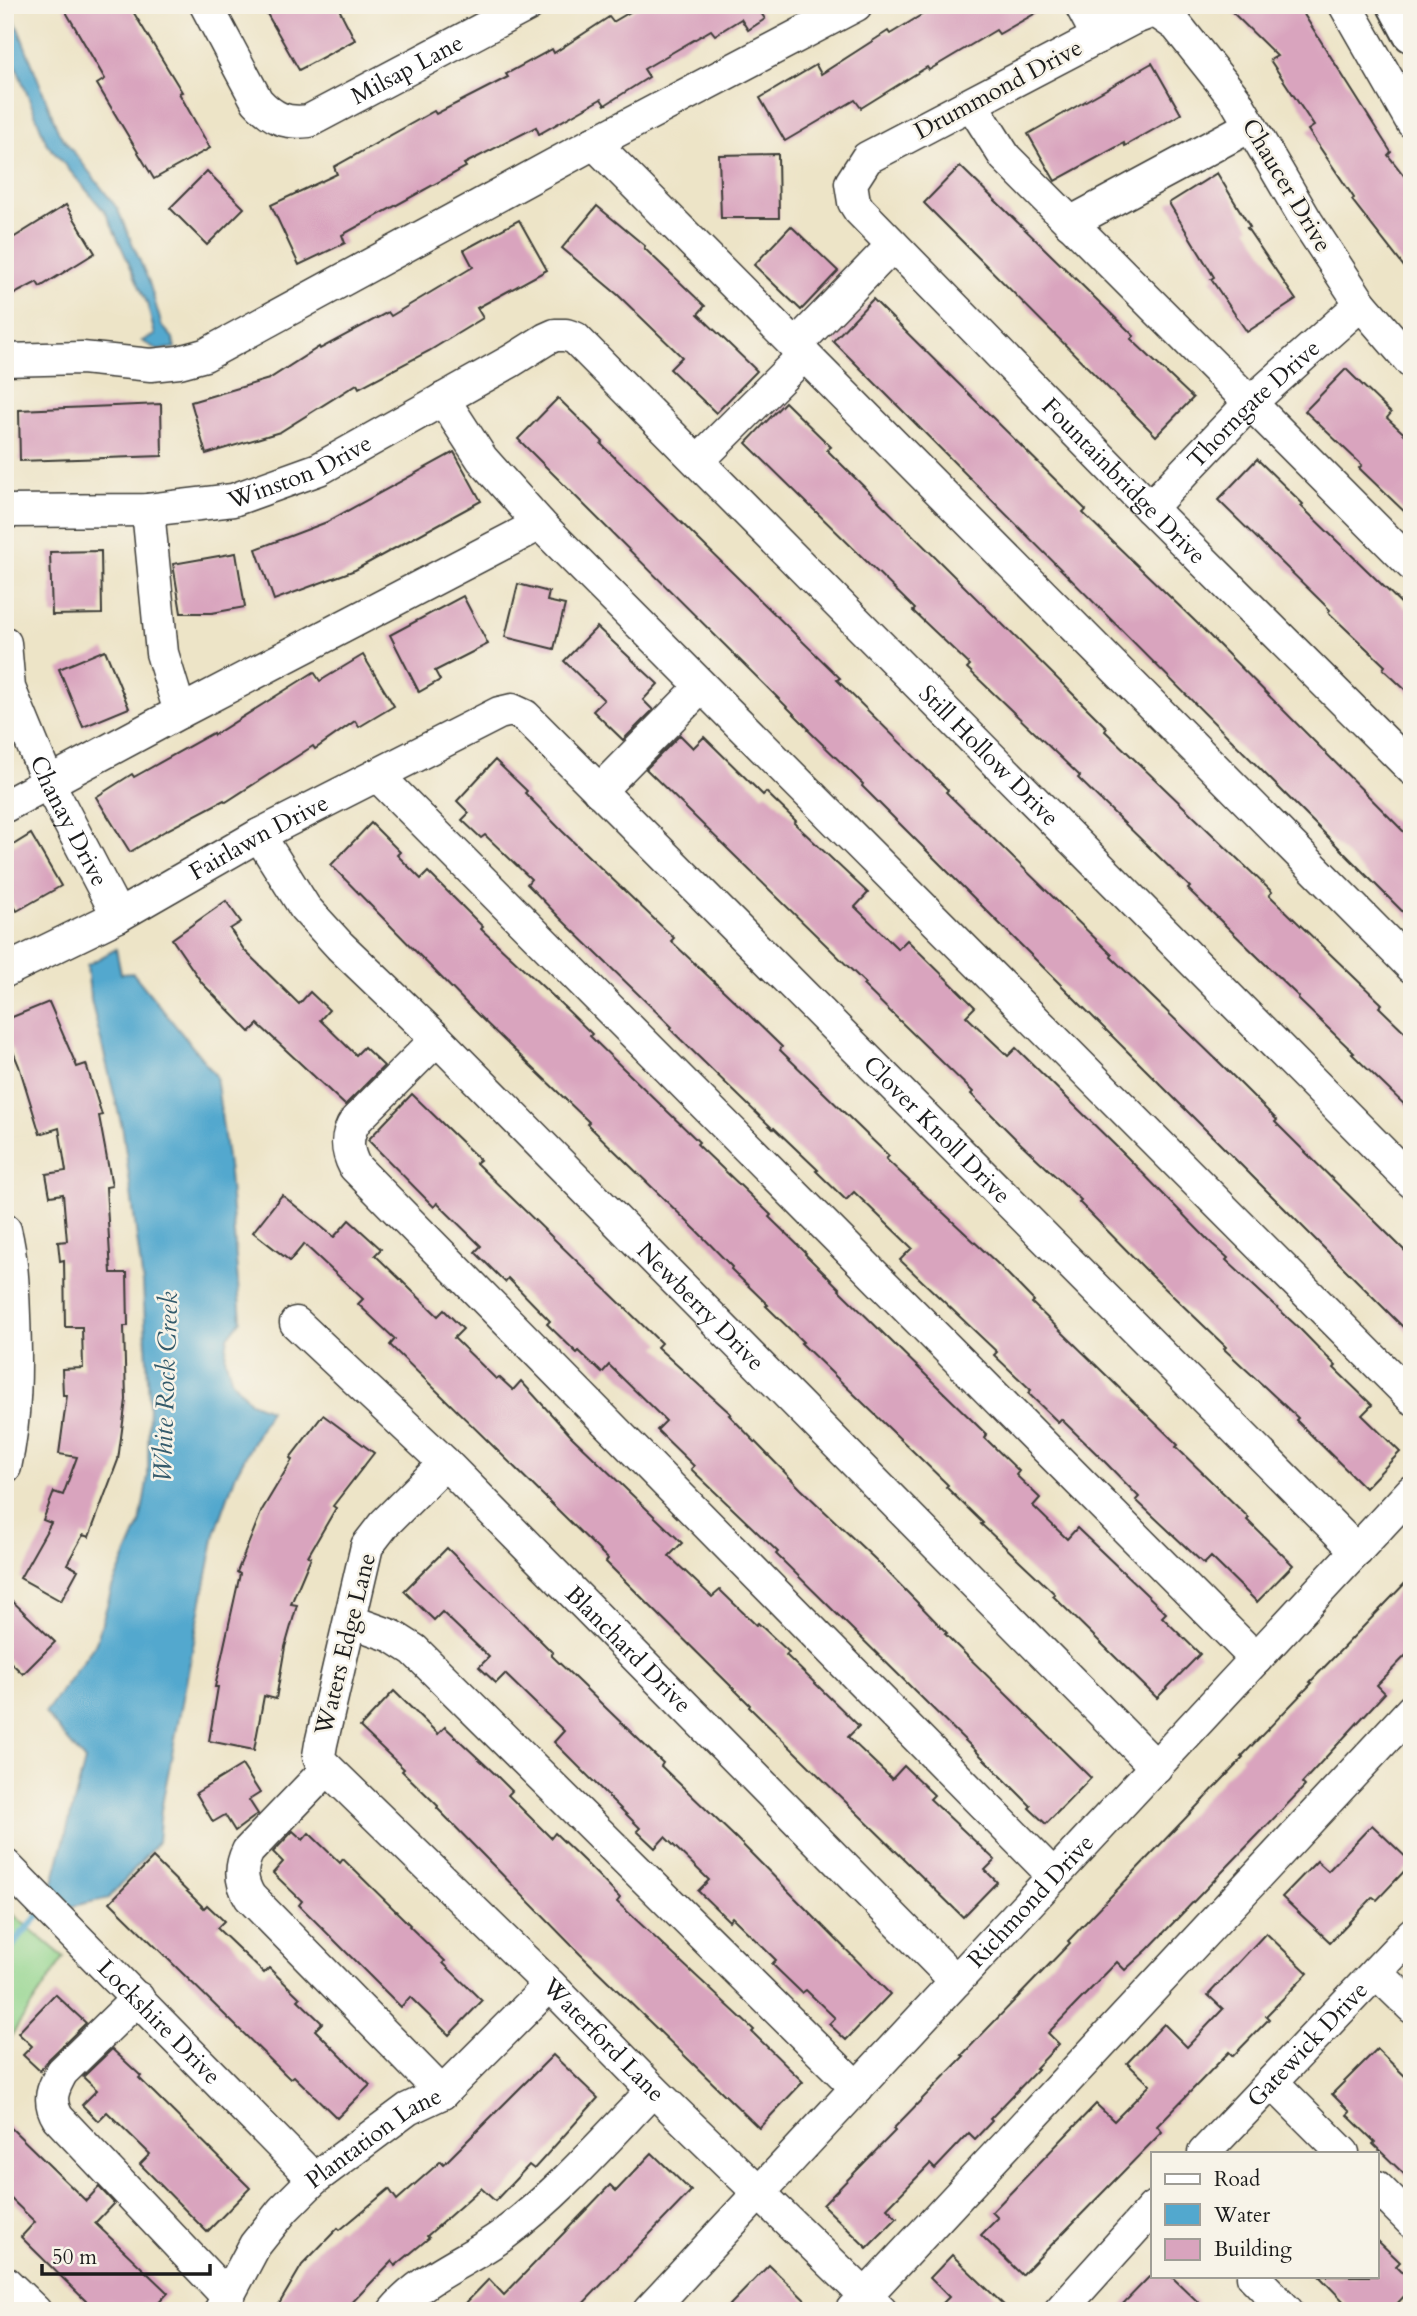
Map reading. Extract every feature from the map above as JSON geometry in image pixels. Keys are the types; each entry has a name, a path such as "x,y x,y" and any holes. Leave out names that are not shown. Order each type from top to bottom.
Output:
{"main road":[{"path":"1397,5 1412,33"}],"street":[{"name":"Milsap Lane","path":"206,5 257,101 269,114 284,121 309,121 528,5"},
{"path":"5,360 82,358 151,365 179,362 205,355 594,143 856,5"},
{"path":"1081,5 1098,37"},
{"path":"1345,5 1412,122"},
{"name":"Drummond Drive","path":"851,183 867,158 1132,19 1157,12"},
{"name":"Chaucer Drive","path":"1157,12 1177,26 1235,99 1307,222 1361,304 1412,363"},
{"path":"972,105 1005,158 1412,565"},
{"path":"1070,223 1250,125"},
{"path":"594,143 1412,967"},
{"name":"Fountainbridge Drive","path":"851,183 854,202 859,210 1150,508 1412,769"},
{"path":"698,461 893,245"},
{"name":"Thorngate Drive","path":"1150,508 1250,403 1361,304"},
{"name":"Winston Drive","path":"5,512 148,510 233,500 319,469 546,339 555,335 566,335"},
{"name":"Still Hollow Drive","path":"566,335 584,345 1412,1182"},
{"path":"443,399 482,459 540,524 1412,1398"},
{"path":"148,510 162,653 180,712"},
{"path":"5,806 540,524"},
{"name":"Chanay Drive","path":"5,643 9,688 48,782 118,916"},
{"path":"598,791 701,687"},
{"name":"Clover Knoll Drive","path":"516,711 525,716 843,1033 1357,1550"},
{"name":"Fairlawn Drive","path":"5,971 118,916 259,835 499,713 516,711"},
{"path":"377,775 1256,1659"},
{"name":"Newberry Drive","path":"259,835 305,908 340,946 437,1039 1156,1767"},
{"path":"437,1039 356,1120 349,1132 347,1147 355,1167 1054,1876"},
{"path":"5,1230 13,1296 16,1394 5,1466"},
{"name":"Blanchard Drive","path":"296,1323 445,1463 956,1981"},
{"name":"Waters Edge Lane","path":"327,1769 319,1756 321,1744 367,1546 384,1524 445,1463"},
{"name":"Richmond Drive","path":"649,2311 1412,1492"},
{"path":"349,1621 392,1636 414,1650 856,2088"},
{"path":"866,2306 1412,1710"},
{"path":"327,1769 248,1851 244,1860 243,1886 250,1897 442,2093"},
{"name":"Waterford Lane","path":"327,1769 759,2193 866,2306"},
{"name":"Lockshire Drive","path":"5,1865 314,2179"},
{"name":"Gatewick Drive","path":"1205,2152 1412,1934"},
{"path":"1376,1972 1412,2007"},
{"name":"Plantation Lane","path":"224,2303 255,2245 283,2210 314,2179 408,2109 442,2093 550,1985"},
{"path":"138,1998 62,2072 54,2087 51,2104 58,2118 224,2303"},
{"path":"1272,2081 1342,2152"},
{"path":"394,2311 435,2276 502,2235 559,2188 653,2090"},
{"path":"1378,2188 1412,2222"},
{"path":"1063,2309 1151,2210"},
{"path":"1255,2278 1287,2311"},
{"path":"5,2283 35,2311"}],"green space":[{"path":"5,1908 64,1957 5,2045"}],"water":[{"path":"5,5 9,5 59,133 117,208 149,282 162,326 173,338 175,348 158,350 142,341 155,335 147,303 106,213 47,144 5,38"},
{"path":"116,949 121,974 133,973 216,1076 229,1173 241,1320 228,1337 225,1357 232,1381 250,1402 270,1410 236,1474 215,1534 161,1810 158,1842 109,1898 69,1907 52,1886 85,1761 45,1713 96,1643 112,1588 140,1524 148,1476 149,1399 143,1284 123,1131 90,996 87,965"}],"building":[{"path":"62,5 129,5 182,92 179,93 210,148 154,179 97,84 105,79"},
{"path":"262,5 337,5 355,40 299,70"},
{"path":"642,5 763,5 758,8 765,19 748,30 741,19 715,35 711,30 644,69 649,77 605,105 601,99 539,134 536,127 464,164 466,167 342,235 345,243 299,265 271,205 337,174 334,167 434,111 436,114 508,77 506,74 552,49 554,53 609,17 613,22"},
{"path":"938,5 1050,5 999,34 996,30 929,70 927,67 861,108 855,100 785,141 760,98 816,65 821,74 888,31 890,34"},
{"path":"1225,5 1298,5 1391,152 1388,155 1412,186 1412,277 1352,200 1354,198 1308,130 1314,126 1270,60 1277,56"},
{"path":"1152,63 1181,114 1055,181 1028,134"},
{"path":"778,154 779,218 721,218 719,155"},
{"path":"960,166 1134,336 1131,339 1193,398 1156,436 924,203"},
{"path":"207,171 244,208 207,245 170,208"},
{"path":"1217,173 1250,227 1247,228 1296,300 1247,332 1211,279 1214,277 1169,203"},
{"path":"66,205 95,253 40,287 37,282 5,299 5,243"},
{"path":"597,206 645,246 644,248 705,306 698,314 757,371 716,413 670,369 682,357 618,295 562,248"},
{"path":"519,220 547,270 477,308 483,318 429,351 359,388 357,384 280,432 206,454 191,402 269,379 319,347 320,349 388,312 391,316 473,267 464,250"},
{"path":"791,226 838,271 801,310 754,265"},
{"path":"873,299 1086,510 1083,513 1197,623 1412,840 1412,921 833,341"},
{"path":"1346,369 1391,413 1387,418 1412,441 1412,519 1359,468 1362,465 1305,411"},
{"path":"558,398 603,442 601,444 840,678 837,680 948,790 946,792 1277,1120 1275,1122 1412,1258 1412,1336 518,439"},
{"path":"785,402 831,447 827,450 1107,728 1105,731 1272,892 1269,895 1382,1004 1379,1007 1412,1039 1412,1112 1188,889 1190,887 1078,778 1080,776 967,668 970,665 913,611 915,609 746,443"},
{"path":"161,404 162,456 20,461 19,410"},
{"path":"454,452 481,501 355,570 274,600 256,549 327,522"},
{"path":"1257,459 1303,504 1301,506 1412,614 1412,696 1383,669 1385,666 1328,612 1330,610 1218,500"},
{"path":"101,551 102,614 52,615 50,552"},
{"path":"236,553 245,607 212,613 181,613 173,564"},
{"path":"518,584 549,592 547,601 565,605 554,649 505,637"},
{"path":"463,596 488,644 435,671 440,680 419,692 390,635"},
{"path":"597,627 658,684 643,700 653,710 623,740 593,711 604,700 564,661"},
{"path":"105,650 129,708 83,727 59,669"},
{"path":"363,655 394,706 359,727 355,721 315,749 313,746 226,802 224,800 130,852 96,797 132,774 134,777 213,733 214,735 314,672 320,681"},
{"path":"680,735 693,748 704,737 763,795 766,792 796,821 794,823 868,893 855,907 898,949 907,940 975,1007 966,1016 1008,1056 1016,1048 1228,1258 1226,1260 1301,1330 1336,1366 1334,1368 1372,1405 1362,1415 1400,1452 1365,1488 1296,1420 1298,1418 1224,1349 1226,1347 1079,1202 1081,1200 1017,1140 971,1094 973,1092 863,985 865,983 646,769"},
{"path":"495,760 562,831 674,938 671,941 782,1047 780,1050 889,1156 886,1159 999,1265 1034,1301 1032,1303 1178,1445 1176,1447 1293,1565 1257,1602 1211,1557 1204,1564 1136,1500 1139,1497 1104,1461 1061,1419 1058,1422 1028,1393 1031,1390 994,1355 997,1352 900,1260 912,1248 854,1192 846,1200 562,920 527,884 531,879 485,835 481,838 462,820 469,813 457,801"},
{"path":"371,823 400,852 397,855 421,879 428,872 483,927 481,929 592,1034 590,1036 771,1215 769,1217 839,1290 987,1435 985,1438 1019,1471 1016,1475 1040,1498 1033,1506 1067,1539 1077,1528 1166,1613 1162,1617 1200,1654 1157,1698 1053,1596 1055,1594 981,1524 983,1523 946,1487 948,1485 801,1343 803,1342 697,1231 479,1016 331,865"},
{"path":"31,834 61,886 17,911 5,890 5,850"},
{"path":"226,901 241,922 230,929 245,951 299,1004 310,992 329,1010 320,1020 356,1055 364,1047 384,1066 345,1105 258,1024 250,1032 202,983 172,939"},
{"path":"49,1002 77,1067 86,1064 102,1115 99,1116 112,1186 106,1187 111,1273 127,1273 128,1326 124,1326 126,1400 118,1460 89,1537 83,1535 67,1564 78,1570 61,1601 20,1578 51,1523 43,1520 54,1492 63,1495 77,1457 59,1454 67,1395 63,1395 62,1369 83,1368 82,1327 65,1327 64,1260 60,1261 58,1242 67,1241 63,1194 50,1196 46,1174 66,1171 59,1128 40,1134 19,1066 5,1032 5,1020"},
{"path":"412,1094 480,1160 476,1163 661,1343 657,1347 731,1414 729,1415 801,1489 875,1559 947,1633 945,1634 1091,1778 1046,1824 981,1756 776,1554 778,1552 691,1469 694,1466 657,1430 666,1421 609,1365 602,1373 579,1351 577,1353 547,1324 550,1321 508,1278 505,1282 475,1252 481,1246 437,1203 434,1207 368,1140"},
{"path":"282,1195 334,1237 349,1220 381,1249 375,1255 438,1316 444,1310 463,1329 454,1338 496,1379 499,1377 513,1390 521,1381 571,1436 682,1543 669,1556 712,1597 720,1590 789,1652 786,1655 859,1726 848,1737 892,1779 904,1766 934,1795 930,1799 995,1860 985,1870 997,1882 963,1917 749,1707 750,1705 606,1562 608,1559 390,1345 395,1339 358,1304 363,1299 304,1244 290,1261 253,1232"},
{"path":"323,1415 374,1453 333,1506 336,1508 308,1556 311,1557 291,1604 297,1605 285,1647 276,1699 264,1696 254,1750 209,1741 218,1687 215,1687 240,1574 237,1572 262,1510 292,1460 290,1458"},
{"path":"447,1548 890,1994 846,2040 829,2024 835,2018 806,1990 802,1993 772,1964 776,1960 732,1917 729,1921 698,1891 709,1880 665,1837 655,1848 637,1831 640,1828 554,1742 564,1731 505,1674 496,1683 479,1667 489,1657 442,1612 434,1620 404,1591"},
{"path":"1412,1576 1412,1649 1377,1685 1385,1693 1302,1783 1305,1786 1148,1949 1125,1970 1117,1962 1048,2033 1059,2044 1036,2068 1038,2069 990,2119 992,2121 975,2139 969,2133 935,2169 930,2164 887,2208 897,2218 867,2248 823,2205"},
{"path":"5,1594 55,1642 23,1674 5,1657"},
{"path":"394,1691 438,1734 445,1727 496,1775 512,1791 508,1795 551,1838 555,1833 585,1862 620,1898 617,1902 754,2030 752,2032 803,2082 759,2128 580,1954 437,1808 438,1806 402,1771 404,1769 360,1727"},
{"path":"242,1765 260,1793 249,1800 258,1814 235,1831 225,1815 213,1822 196,1793"},
{"path":"1372,1825 1412,1863 1377,1900 1373,1897 1330,1942 1282,1897 1317,1861 1328,1871"},
{"path":"293,1831 303,1840 309,1833 340,1863 343,1859 482,2001 449,2035 410,1997 401,2007 299,1905 302,1901 273,1873 283,1862 273,1852"},
{"path":"153,1858 204,1908 207,1905 224,1921 217,1928 264,1973 269,1968 300,1998 298,2000 322,2023 315,2030 370,2085 337,2118 294,2076 290,2079 110,1902"},
{"path":"1266,1933 1308,1973 1266,2016 1269,2019 1233,2056 1229,2052 1157,2126 1162,2132 1022,2275 981,2235 998,2218 992,2212 1096,2104 1114,2121 1150,2085 1127,2063 1164,2024 1187,2047 1223,2009 1208,1995"},
{"path":"55,1994 86,2023 40,2071 23,2055 32,2046 18,2033"},
{"path":"112,2049 250,2188 207,2232 140,2164 150,2154 107,2112 98,2121 82,2105 97,2090 83,2077"},
{"path":"1377,2049 1412,2083 1412,2182 1373,2144 1375,2142 1347,2115 1350,2112 1332,2094"},
{"path":"553,2055 598,2098 534,2169 529,2165 495,2201 481,2188 427,2236 429,2238 395,2266 392,2261 344,2311 275,2311 302,2265 338,2228 340,2230 389,2189 397,2200 441,2161 444,2164"},
{"path":"5,2122 86,2201 99,2187 114,2203 95,2223 168,2293 151,2311 96,2311 21,2237 35,2222 5,2193"},
{"path":"652,2153 691,2191 576,2311 458,2311 489,2279 504,2295 610,2185 616,2191"},
{"path":"1378,2241 1400,2262 1396,2266 1412,2282 1412,2288 1390,2311 1353,2311 1321,2278 1378,2278"},
{"path":"952,2255 1010,2311 935,2311 949,2297 930,2278"},
{"path":"769,2265 816,2311 724,2311"},
{"path":"1150,2276 1173,2278 1198,2302 1190,2311 1116,2311"}],"waterway":[{"name":"White Rock Creek","path":"5,1957 41,1913"}]}
